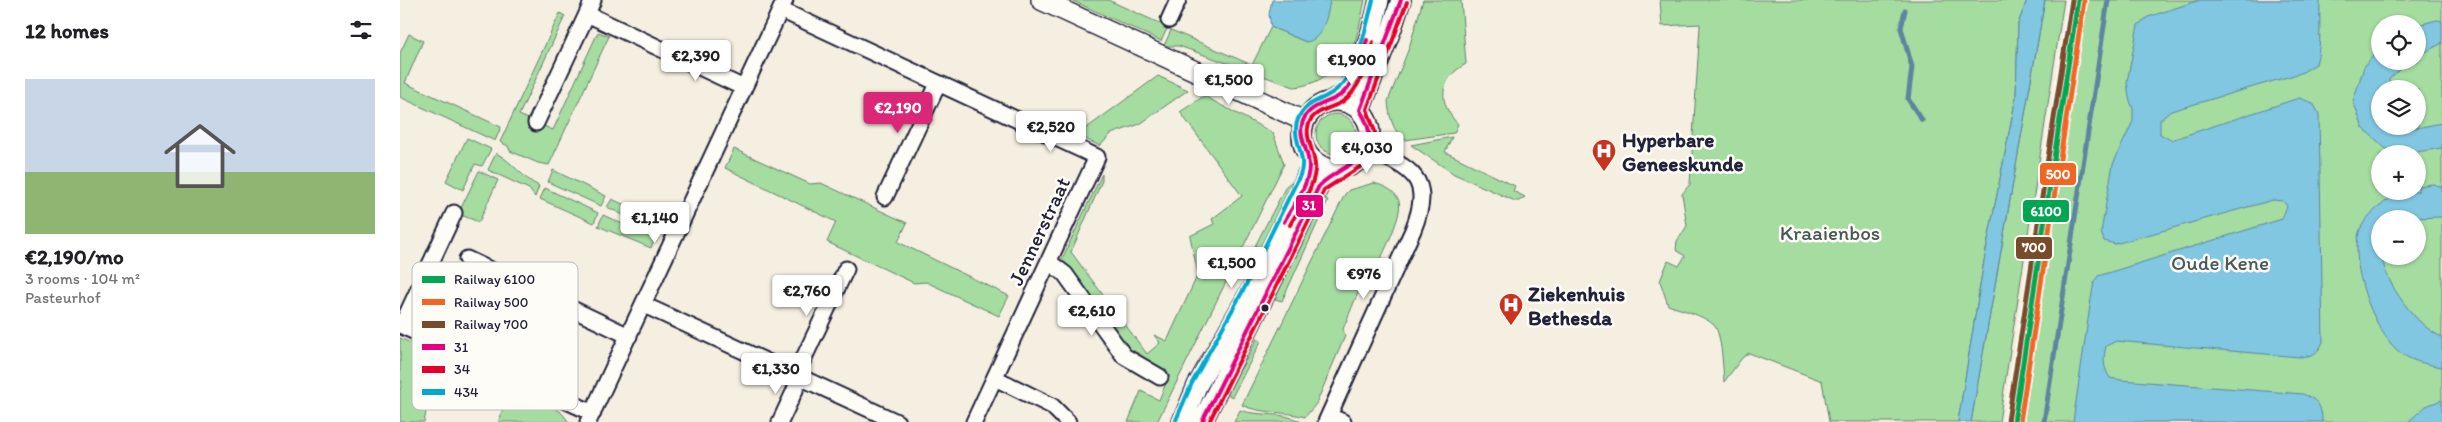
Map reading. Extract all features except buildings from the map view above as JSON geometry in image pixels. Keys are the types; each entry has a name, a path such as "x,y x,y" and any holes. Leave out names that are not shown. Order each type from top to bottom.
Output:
{"street":[{"path":"536,122 593,0"},
{"path":"1041,0 1304,121"},
{"path":"1169,20 1178,0"},
{"path":"1343,168 1324,168 1309,157 1303,146 1301,133 1304,121 1310,111 1320,104 1344,93 1352,81 1371,30 1379,0"},
{"path":"1360,110 1401,0"},
{"path":"577,410 591,417 783,5"},
{"name":"Jennerstraat","path":"783,5 938,84 1097,158 974,422"},
{"path":"587,14 744,88"},
{"path":"885,197 938,84"},
{"path":"1202,422 1319,186 1327,177 1353,164 1367,149 1370,129 1360,110 1347,102 1332,100"},
{"path":"1343,422 1327,419 1412,230 1421,204 1422,189 1414,175 1387,158 1367,149"},
{"path":"1182,422 1197,386 1251,290 1305,180 1309,169 1309,157"},
{"path":"431,262 454,213"},
{"path":"467,259 473,262"},
{"path":"1049,262 1065,274 1124,356 1160,377"},
{"path":"780,422 795,390 801,364 846,269"},
{"path":"401,325 412,302"},
{"path":"644,304 897,422"},
{"path":"578,312 629,336"},
{"path":"995,378 1052,406 1068,422"}],"green space":[{"path":"1071,0 1108,0 1168,27 1161,41"},
{"path":"1330,0 1365,0 1357,33 1347,56 1332,72 1304,85 1294,87 1179,46 1164,46 1171,30 1252,65 1271,27 1306,42"},
{"path":"1423,0 1461,0 1466,64 1450,76 1444,91 1447,108 1458,124 1454,133 1405,140 1397,133 1392,123 1388,101 1409,48"},
{"name":"Kraaienbos","path":"1660,0 2027,0 2018,24 2016,97 1984,261 1958,422 1829,422 1822,381 1749,353 1742,358 1724,382 1719,336 1714,325 1698,316 1668,305 1660,281 1668,261 1679,266 1685,256 1676,250 1677,241 1687,226 1682,194 1690,184 1700,24 1662,26"},
{"path":"2045,0 2064,0 1999,422 1971,422"},
{"name":"Oude Kene","path":"2088,0 2442,0 2442,422 2024,422"},
{"path":"560,13 565,16 519,115 553,130 598,32 609,36 549,165 538,163 510,151 508,146 500,142"},
{"path":"409,34 423,41 405,83 501,127 495,141 400,97 400,53"},
{"path":"1158,76 1188,90 1140,124 1111,134 1100,146 1077,135"},
{"path":"1204,96 1273,133 1284,164 1157,422 1128,422 1141,391 1159,400 1168,378 1124,352 1061,261 1102,174 1102,181 1071,252 1147,354 1160,343 1154,335 1167,341 1198,274 1190,236 1214,224 1212,219 1242,196 1180,112"},
{"path":"1336,114 1350,120 1356,134 1350,148 1336,154 1322,148 1316,134 1322,120"},
{"path":"1452,137 1445,152 1515,186 1513,191 1525,197 1515,201 1454,174 1411,145"},
{"path":"467,138 491,149 482,166 475,164 463,190 446,181"},
{"path":"734,149 810,184 821,183 907,223 898,242 1009,296 999,316 926,282 914,283 827,242 836,222 725,168"},
{"path":"496,153 539,186 535,197 529,189 488,170"},
{"path":"553,170 606,196 601,206 548,182"},
{"path":"479,171 498,180 479,222 458,214"},
{"path":"1291,182 1298,185 1257,254 1252,252 1286,186"},
{"path":"1374,183 1389,189 1395,194 1400,208 1398,217 1390,240 1371,279 1362,283 1343,329 1345,336 1316,404 1305,417 1257,410 1242,405 1345,194 1349,190"},
{"path":"545,188 598,213 594,223 540,199"},
{"path":"1322,196 1328,200 1282,301 1275,299 1301,237"},
{"path":"612,199 659,221 655,231 607,207"},
{"path":"603,215 655,239 651,248 598,226"},
{"path":"400,338 412,343 412,410 426,410 424,422 400,422 400,391 402,381 400,381"},
{"path":"1257,339 1261,341 1232,397 1225,393"},
{"path":"502,410 558,410 569,422 499,422"},
{"path":"1240,410 1287,416 1301,422 1234,422"}],"water":[{"path":"1272,0 1330,0 1321,32 1317,37 1306,42 1271,27 1269,14"},
{"path":"2027,0 2045,0 1971,422 1958,422 1984,261 2016,97 2018,24"},
{"path":"2200,0 2320,0 2320,40 2316,64 2301,73 2171,111 2160,120 2160,134 2171,140 2299,98 2313,103 2319,114 2323,342 2314,354 2300,357 2116,341 2106,346 2105,366 2110,378 2121,380 2303,394 2316,401 2320,408 2322,422 2073,422 2091,299 2094,282 2098,276 2282,219 2287,206 2283,201 2273,200 2115,244 2104,241 2101,232 2113,164 2133,121 2133,109 2129,98 2127,82 2138,25 2148,17"},
{"path":"2437,20 2442,21 2442,43 2426,52 2426,23"},
{"path":"2371,58 2371,70 2399,70 2389,80 2371,80 2371,135 2426,135 2426,126 2442,123 2442,148 2426,150 2426,145 2382,145 2363,128 2353,101 2364,67"},
{"path":"2433,184 2442,187 2442,217 2426,218 2426,210 2375,210 2388,200 2426,200 2426,185"},
{"path":"2370,214 2371,265 2384,265 2395,290 2403,302 2422,324 2442,337 2442,367 2418,361 2401,353 2387,339 2371,311 2360,277 2357,246 2359,232"},
{"path":"2442,400 2442,422 2408,422 2426,406"}],"waterway":[{"path":"2044,422 2108,0"},
{"path":"1905,10 1901,28 1912,67 1908,99 1922,120"}],"rail line":[{"name":"700","path":"2008,421 2072,0"},
{"name":"6100","path":"2014,422 2078,0"},
{"name":"500","path":"2020,422 2084,1"}],"transit line":[{"name":"434","path":"1176,420 1192,383 1245,287 1300,175 1302,161 1296,133 1298,119 1310,104 1332,93 1344,82 1356,60 1373,0"},
{"name":"31","path":"1202,422 1319,186 1351,164 1367,149 1370,139 1368,127 1360,110 1401,0"},
{"name":"34","path":"1209,422 1324,190 1363,165 1370,157 1374,148 1375,132 1367,109 1407,2"},
{"name":"31","path":"1284,222 1300,195 1308,173 1308,160 1301,132 1303,121 1306,115 1316,107 1338,97 1348,87 1358,68 1367,40"},
{"name":"34","path":"1290,225 1309,192 1314,177 1315,164 1308,133 1310,121 1316,114 1349,97 1359,83 1373,42"}],"place":[{"name":"Hyperbare Geneeskunde","path":"1604,172"},
{"name":"Ziekenhuis Bethesda","path":"1511,326"}]}
